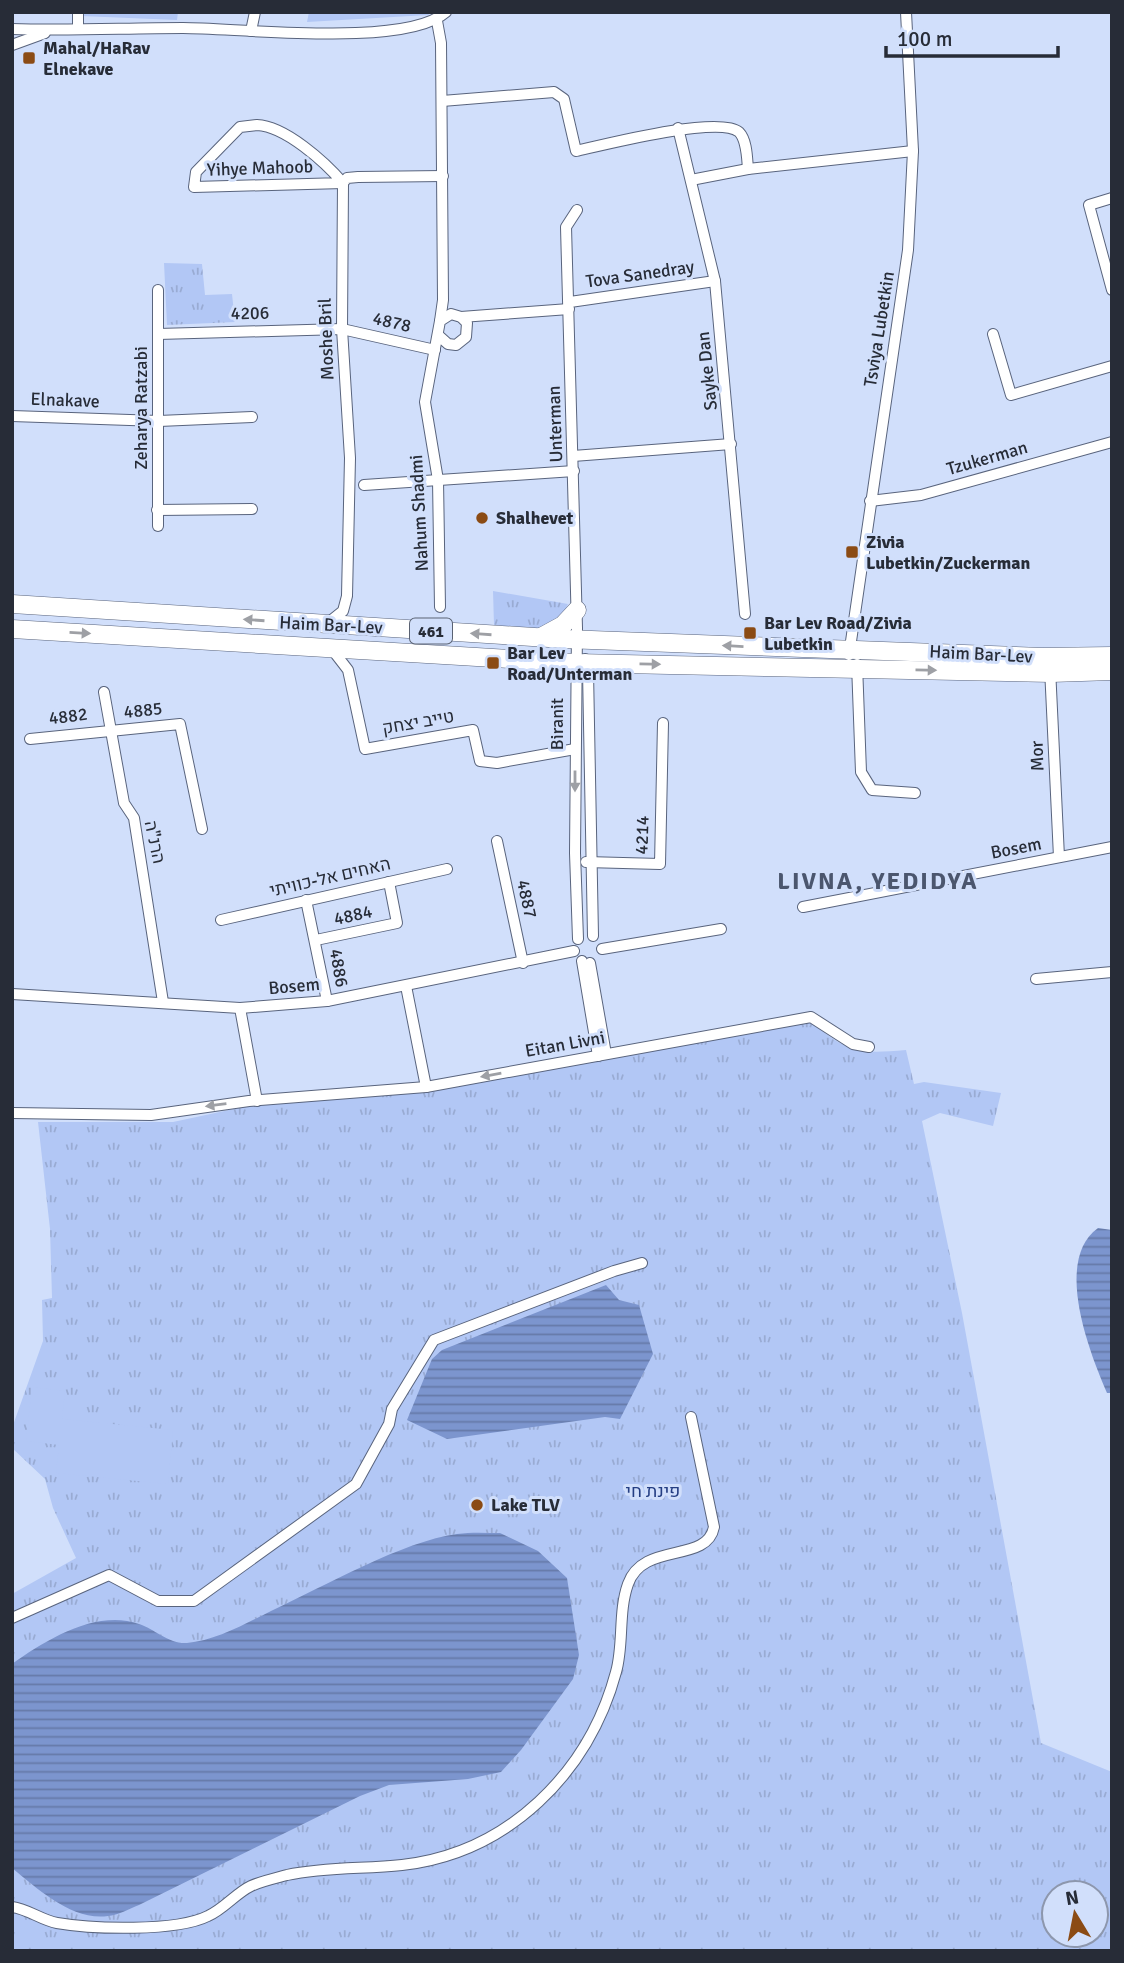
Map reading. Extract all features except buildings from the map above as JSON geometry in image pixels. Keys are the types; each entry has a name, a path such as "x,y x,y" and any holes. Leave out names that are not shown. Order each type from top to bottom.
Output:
{"main road":[{"name":"Haim Bar-Lev","path":"12,604 576,640 850,649 1112,671"},
{"path":"539,638 563,625 576,610"},
{"name":"Haim Bar-Lev","path":"12,629 581,663 853,669 1046,665 1112,656"}],"street":[{"path":"78,12 78,29"},
{"path":"251,32 255,12"},
{"path":"12,29 312,35 409,28 437,21 446,12"},
{"name":"Tsviya Lubetkin","path":"906,12 913,151 908,250 850,649 861,772 872,790 915,793"},
{"name":"Nahum Shadmi","path":"437,21 441,43 443,300 425,402 438,480 440,607"},
{"path":"12,45 61,29"},
{"path":"442,101 554,92 564,99 576,151 678,128 730,128 739,132 744,141 748,169"},
{"name":"Yihye Mahoob","path":"257,125 271,125 328,166 343,183 194,187 197,172 240,127 257,125"},
{"name":"Sayke Dan","path":"678,128 715,281 745,614"},
{"path":"691,180 748,169 913,151"},
{"path":"343,183 347,178 358,177 443,176"},
{"name":"Moshe Bril","path":"343,183 342,329 350,458 347,596"},
{"path":"1112,198 1088,205 1112,290"},
{"name":"Unterman","path":"576,640 574,471 565,227 577,210"},
{"name":"Tova Sanedray","path":"461,317 569,305 715,281"},
{"name":"Zeharya Ratzabi","path":"158,290 158,526"},
{"path":"438,335 448,344 462,341 468,332 467,323 461,317 451,314 440,321"},
{"name":"4206","path":"158,334 342,329"},
{"name":"4878","path":"342,329 435,350"},
{"path":"993,334 1011,395 1112,366"},
{"name":"Elnakave","path":"12,416 159,421"},
{"path":"159,421 252,417"},
{"name":"Tzukerman","path":"870,501 921,495 1112,442"},
{"path":"573,456 731,444"},
{"path":"364,485 574,471"},
{"path":"158,510 252,509"},
{"path":"322,624 339,615 347,596"},
{"path":"347,596 352,612 365,626"},
{"name":"Biranit","path":"576,640 581,663 593,936"},
{"name":"טייב יצחק","path":"331,648 348,670 365,749 473,730 480,761 497,763 575,749"},
{"path":"348,670 361,650"},
{"name":"Biranit","path":"578,939 575,749 581,663"},
{"name":"Mor","path":"1046,665 1059,857"},
{"name":"הרנ\"ה","path":"104,692 124,803 134,818 163,1002"},
{"name":"4214","path":"575,862 660,864 663,723"},
{"name":"4885","path":"111,731 180,724 202,829"},
{"name":"4882","path":"30,739 111,731"},
{"name":"4887","path":"497,841 523,963"},
{"name":"Bosem","path":"803,907 1112,847"},
{"name":"האחים אל-כוויתי","path":"221,920 447,869"},
{"name":"4884","path":"316,940 397,923 389,882"},
{"name":"4886","path":"306,900 327,1001"},
{"path":"602,949 722,929"},
{"path":"586,962 600,957 602,949 593,936 578,939 574,951 586,962 602,1055"},
{"name":"Bosem","path":"12,994 240,1009 327,1001 574,951"},
{"path":"1036,979 1112,972"},
{"path":"406,986 426,1087"},
{"path":"240,1009 257,1101"},
{"name":"Eitan Livni","path":"12,1113 152,1115 257,1101 426,1087 811,1017 853,1044 869,1046"},
{"path":"12,1618 110,1575 158,1601 194,1601 356,1484 389,1424 392,1409 434,1340 614,1271 642,1263"},
{"path":"12,1907 54,1922 90,1927 184,1924 209,1916 251,1886 314,1870 402,1865 435,1859 496,1836 527,1814 570,1768 600,1716 617,1670 623,1605 632,1575 649,1560 701,1546 712,1537 714,1527 691,1417"}],"green space":[{"path":"81,12 178,12 177,20 81,16"},
{"path":"309,12 432,12 428,15 307,22"},
{"path":"164,263 202,264 205,295 232,294 235,322 167,325"},
{"path":"493,591 568,604 562,617 536,629 494,625"},
{"name":"פינת חי","path":"811,1022 835,1040 855,1049 876,1052 906,1050 914,1084 924,1082 1001,1093 993,1126 940,1113 922,1121 962,1313 1041,1743 1112,1772 1112,1951 12,1951 12,1594 76,1558 53,1508 45,1479 12,1448 12,1428 43,1341 42,1300 52,1298 50,1229 38,1122 173,1122 257,1104 425,1091"},
{"path":"32,1387 65,1391 62,1419 173,1430 168,1484 56,1473 59,1445 26,1441"}],"shaded area":[{"path":"1098,1228 1112,1230 1112,1393 1107,1393 1092,1355 1079,1308 1078,1262 1085,1243"},
{"path":"606,1285 619,1300 639,1305 653,1354 620,1419 605,1417 447,1439 407,1420 432,1359 442,1350"},
{"path":"500,1533 538,1551 567,1578 579,1655 573,1679 521,1750 501,1772 468,1779 389,1785 360,1796 139,1905 112,1915 95,1916 69,1909 44,1894 12,1868 12,1664 72,1629 106,1621 123,1620 139,1624 180,1643 198,1642 241,1626 363,1566 412,1546 457,1534"}],"place":[{"name":"Mahal/HaRav Elnekave","path":"29,58"},
{"name":"Shalhevet","path":"482,518"},
{"name":"Zivia Lubetkin/Zuckerman","path":"852,552"},
{"name":"Bar Lev Road/Zivia Lubetkin","path":"750,633"},
{"name":"Bar Lev Road/Unterman","path":"493,663"},
{"name":"Lake TLV","path":"477,1505"}],"district":[{"name":"LIVNA, YEDIDYA","path":"878,881"}]}
